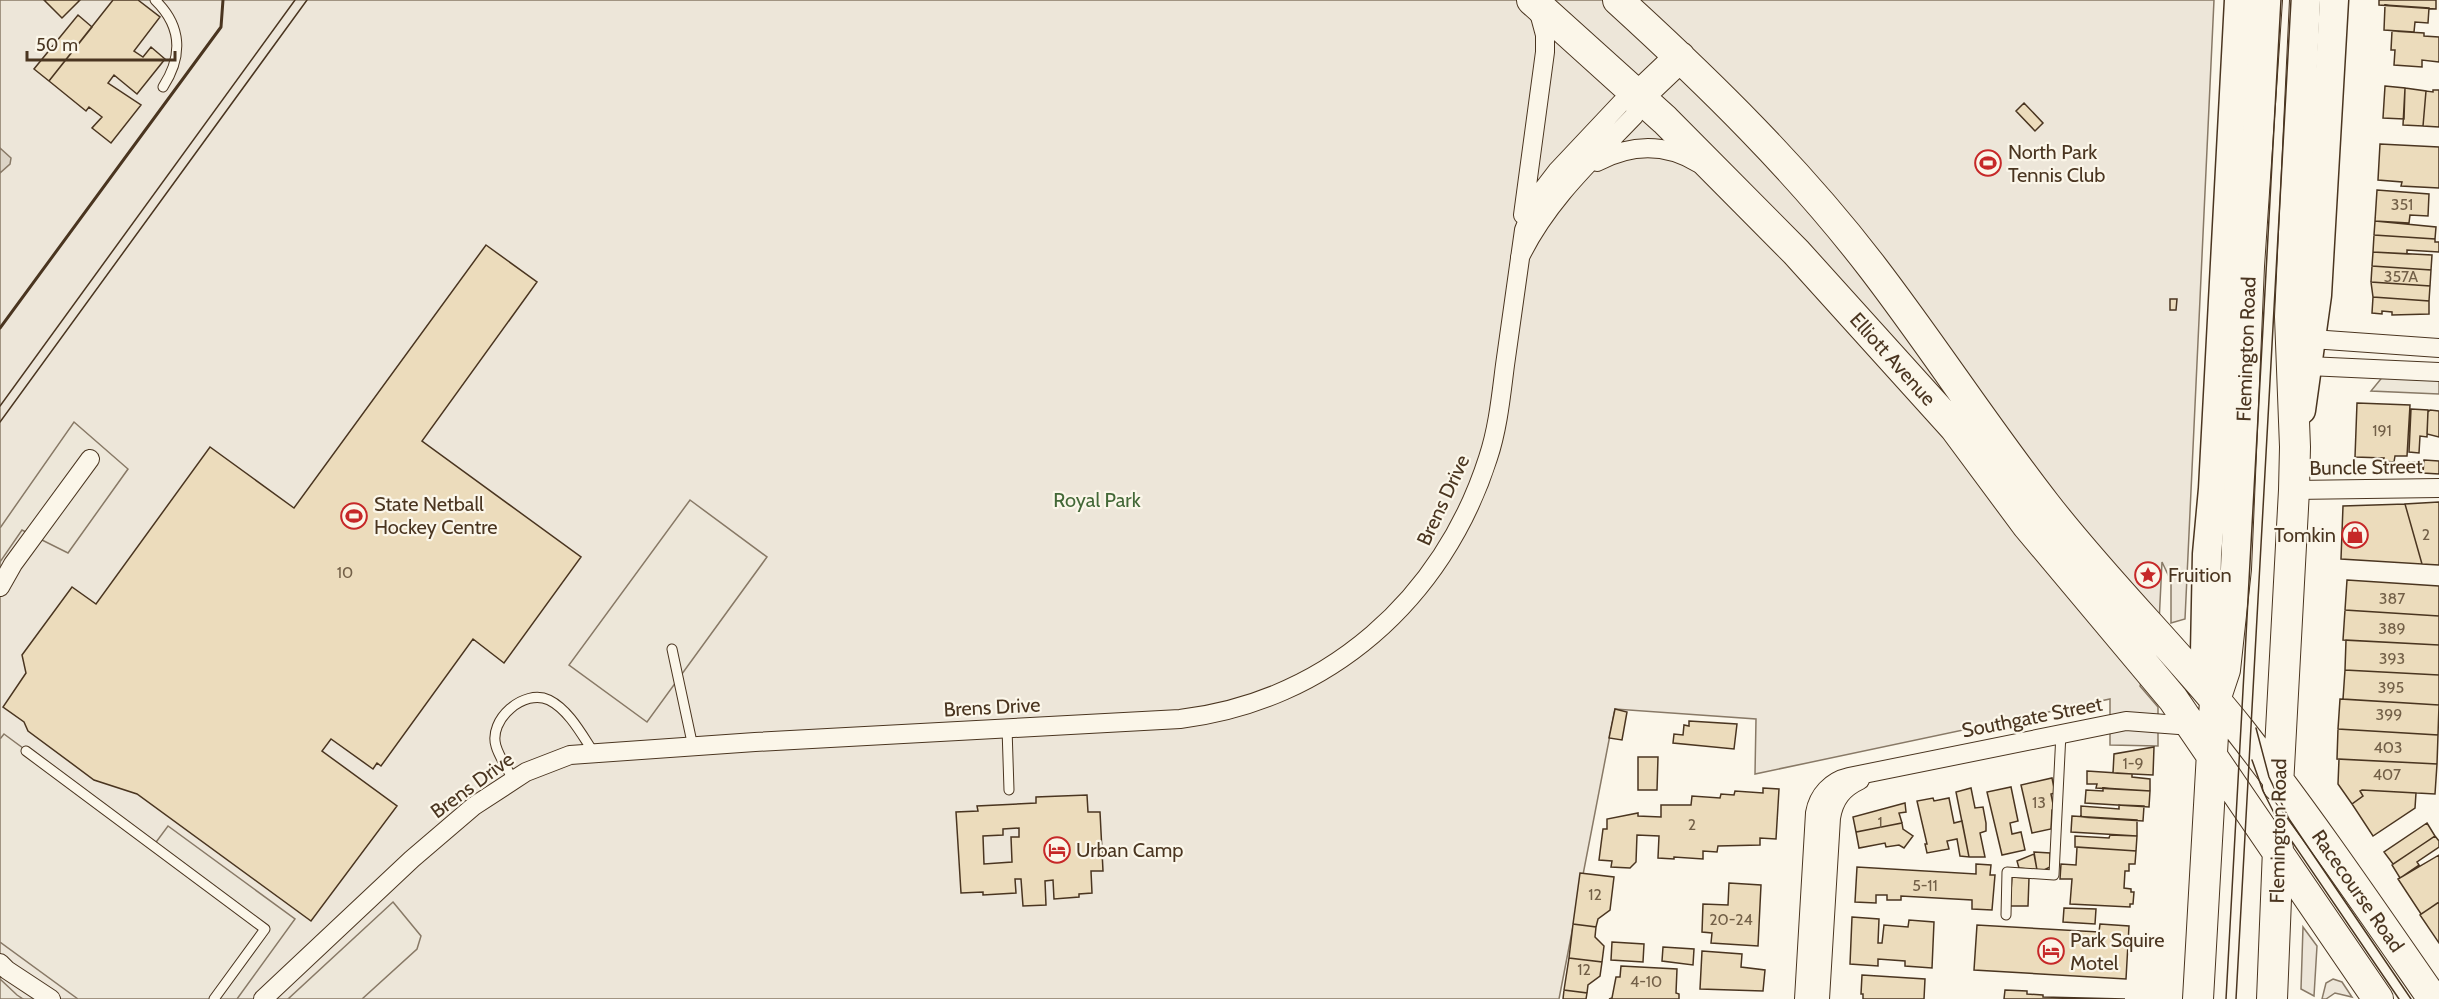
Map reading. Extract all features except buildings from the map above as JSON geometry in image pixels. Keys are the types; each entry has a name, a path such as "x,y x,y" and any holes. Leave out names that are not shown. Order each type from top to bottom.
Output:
{"highway":[{"name":"Elliott Avenue","path":"1618,0 1680,57 1788,167 1872,267 2059,522 2215,698"},
{"name":"Flemington Road","path":"2198,999 2215,698 2225,670 2236,569 2250,266 2268,0"},
{"name":"Flemington Road","path":"2272,999 2278,852 2278,780 2294,490 2295,447 2290,317 2306,0"},
{"name":"Elliott Avenue","path":"1534,2 1639,96 1871,333 1955,428 2027,525 2173,699 2212,755"},
{"path":"1639,96 1680,57"},
{"name":"Racecourse Road","path":"2215,698 2278,780 2433,999"},
{"path":"2212,755 2378,999"}],"main road":[{"name":"Flemington Road","path":"2215,698 2205,653 2207,554 2213,489 2239,0"},
{"name":"Flemington Road","path":"2295,447 2317,295 2334,0"}],"street":[{"path":"1521,252 1524,206 1545,52 1545,35 1534,2"},
{"name":"Brens Drive","path":"263,999 474,806 526,772 570,755 1180,718 1229,710 1265,698 1316,674 1343,658 1409,601 1435,567 1460,527 1480,482 1497,425 1521,252 1529,214 1546,184 1621,103 1639,96 1638,110 1634,116 1550,206 1521,252"},
{"path":"1583,171 1614,154 1633,148 1654,147 1668,150 1703,166 1754,211"},
{"path":"2310,352 2439,348"},
{"path":"2310,352 2439,372"},
{"path":"0,587 90,459"},
{"name":"Buncle Street","path":"2294,490 2439,488"},
{"name":"Southgate Street","path":"1841,785 1881,771 2131,720 2192,726"},
{"path":"1804,999 1816,807 1822,794 1841,785"},
{"path":"1820,999 1829,827 1841,785"},
{"path":"0,963 51,999"}],"lane":[{"path":"155,0 171,18 177,44 176,62 163,87"},
{"path":"672,650 693,747"},
{"path":"513,780 495,745 498,724 511,708 532,696 549,700 569,716 595,754"},
{"path":"1007,728 1009,790"},
{"path":"2006,915 2007,872 2054,875 2061,733"},
{"path":"26,751 265,929 214,999"}],"green space":[{"name":"Royal Park","path":"0,0 2214,0 2185,619 2171,623 2171,581 2162,562 2159,623 2140,686 2158,707 2158,746 2110,745 2110,699 1755,774 1756,719 1615,709 1559,999 0,999"},
{"path":"2303,927 2317,946 2314,996 2301,989"},
{"path":"2333,979 2342,982 2352,997 2335,993 2322,999 2326,983"}],"shaded area":[{"path":"0,148 11,158 10,164 0,173"},
{"path":"2389,369 2439,372 2439,394 2371,391"},
{"path":"74,422 128,469 68,553 22,530 0,562 0,528"},
{"path":"690,500 767,557 647,722 569,665"},
{"path":"4,734 154,845 168,826 295,919 237,999 78,999 0,942 0,739"},
{"path":"393,902 421,936 417,949 362,999 288,999"},
{"path":"0,979 17,995 23,999 0,999"}],"tram line":[{"path":"0,406 295,0"},
{"path":"0,422 307,0"},
{"path":"2226,999 2281,0"},
{"path":"2236,999 2291,0"},
{"path":"2256,728 2269,777 2289,819 2411,999"},
{"path":"2252,760 2263,791 2278,821 2399,999"}],"wall":[{"path":"0,328 221,27 223,0"}],"place":[{"name":"North Park Tennis Club","path":"1988,163"},
{"name":"State Netball Hockey Centre","path":"354,516"},
{"name":"Tomkin","path":"2355,535"},
{"name":"Fruition","path":"2148,575"},
{"name":"Urban Camp","path":"1057,850"},
{"name":"Park Squire Motel","path":"2051,951"}]}
